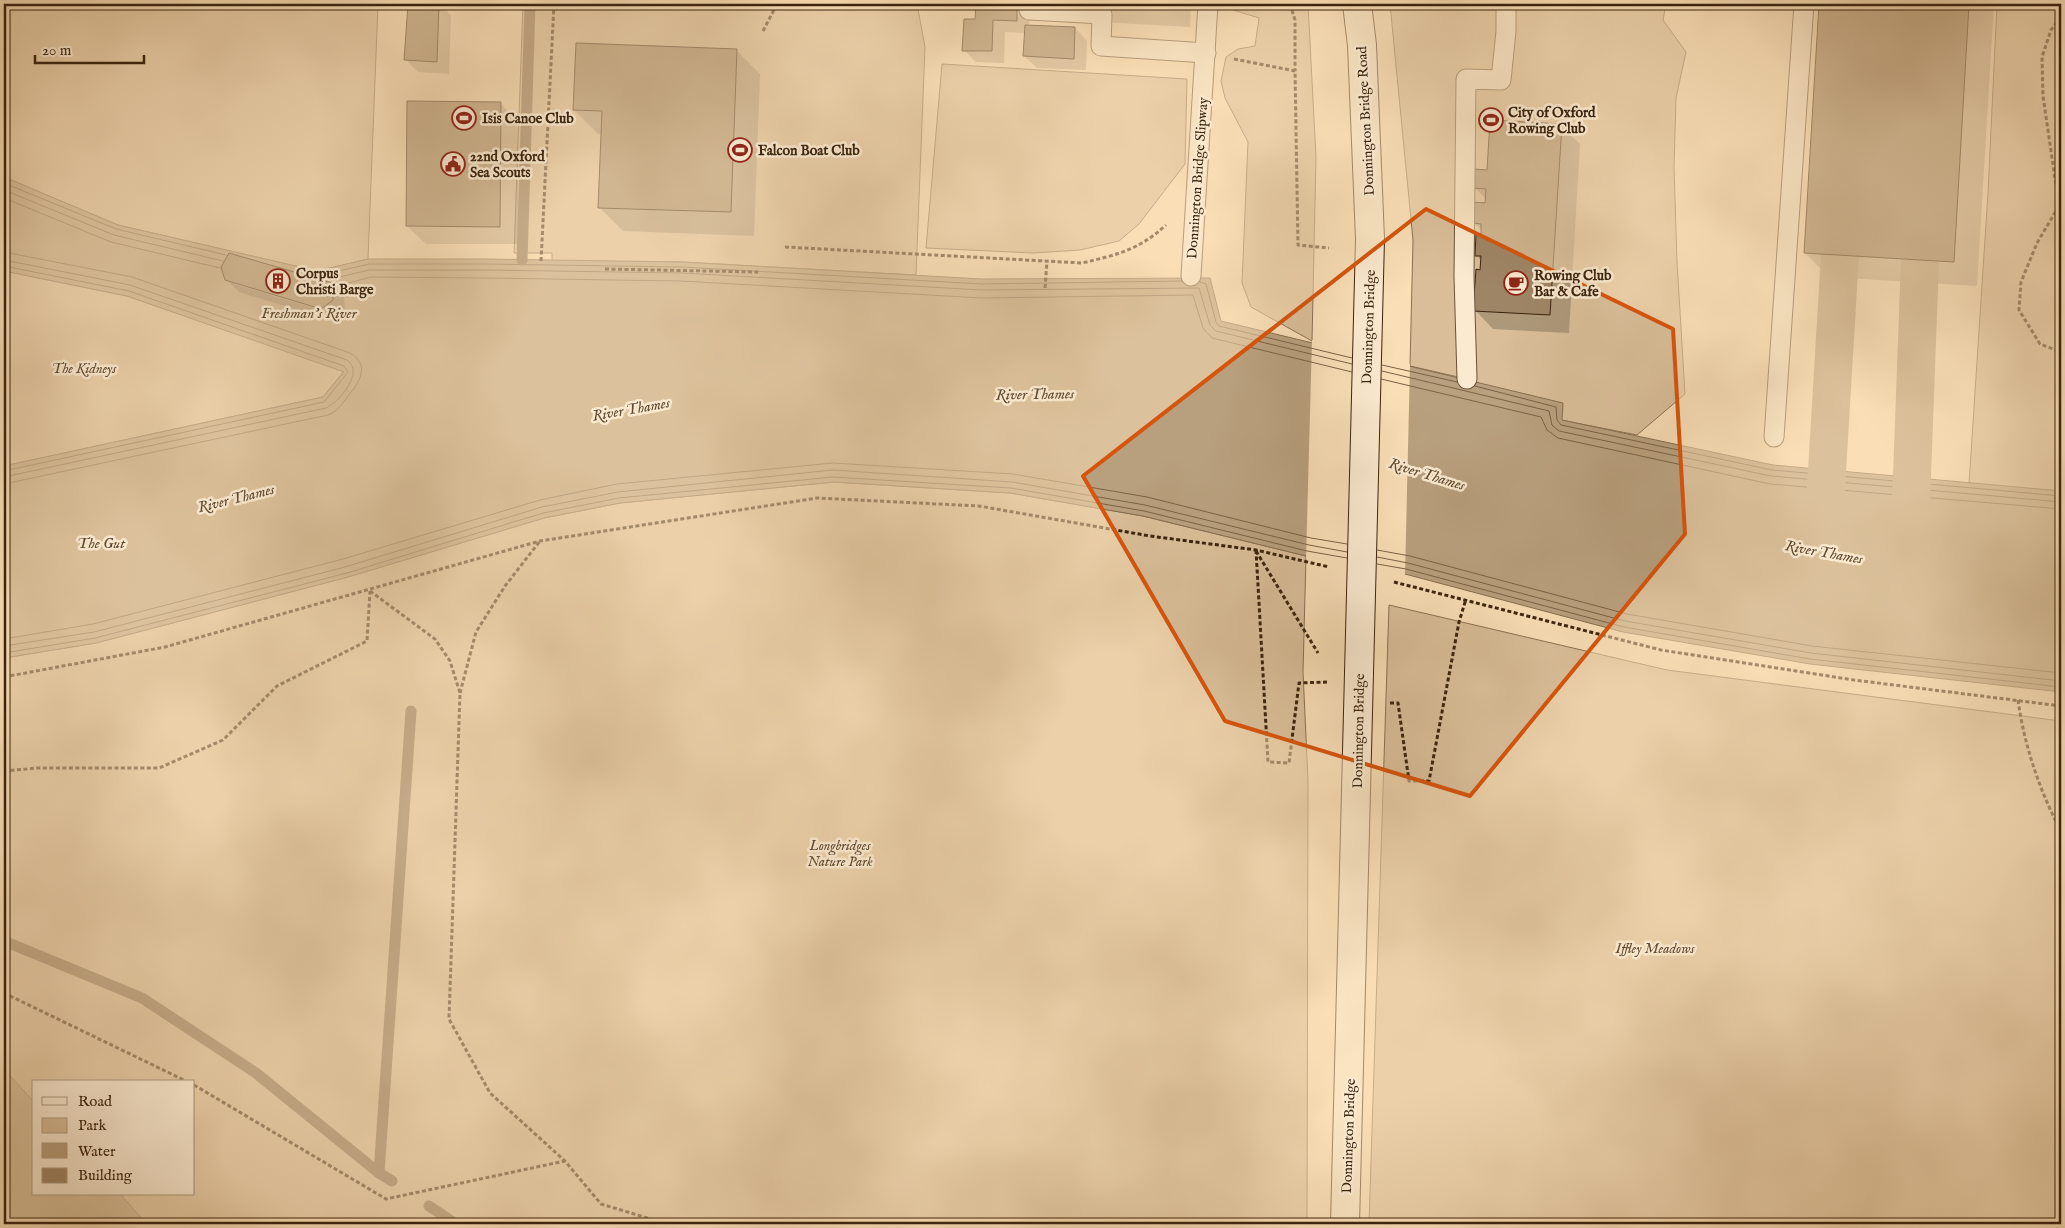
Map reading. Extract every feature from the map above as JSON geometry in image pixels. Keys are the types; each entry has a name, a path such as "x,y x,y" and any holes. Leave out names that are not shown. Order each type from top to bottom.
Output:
{"main road":[{"name":"Donnington Bridge Road","path":"1357,4 1362,45 1370,239"},
{"name":"Donnington Bridge","path":"1345,1224 1359,704 1347,677 1370,239"}],"lane":[{"name":"Donnington Bridge Slipway","path":"1191,276 1208,4"},
{"path":"1467,379 1464,276 1466,79 1501,80 1506,31 1506,4"},
{"path":"1774,437 1804,4"},
{"path":"1029,10 1102,14 1101,46 1206,53"}],"path":[{"path":"541,261 554,4"},
{"path":"763,31 777,4"},
{"path":"1290,4 1295,20 1298,245 1329,248"},
{"path":"2061,17 2051,30 2042,56 2043,96 2060,206 2037,243 2021,282 2019,310 2040,344 2061,352"},
{"path":"1206,53 1295,71"},
{"path":"785,247 1082,263 1126,253 1152,238 1195,199"},
{"path":"1045,288 1047,261"},
{"path":"605,269 758,272"},
{"path":"4,676 165,647 540,542 817,498 979,506 1150,536 1256,550 1332,568"},
{"path":"540,542 505,586 476,632 460,693 449,1019 490,1093 565,1161 601,1204 667,1224"},
{"path":"1256,550 1268,762 1289,763 1299,683 1347,677"},
{"path":"1256,550 1318,653"},
{"path":"1390,581 1661,650 1854,680 2061,706"},
{"path":"370,591 435,639 450,662 460,693"},
{"path":"4,771 37,768 159,768 223,740 277,686 367,641 370,591"},
{"path":"1359,704 1398,703 1409,781 1429,780 1459,622 1466,599"},
{"path":"2018,700 2022,729 2051,812 2061,831"},
{"path":"4,993 184,1080"},
{"path":"195,1086 386,1199 565,1161"}],"highlighted area":[{"path":"1426,209 1673,329 1685,534 1470,796 1225,721 1083,476"}],"green space":[{"path":"4,4 378,4 368,259 317,271 118,225 4,177"},
{"name":"Falcon Boat Club","path":"523,4 917,4 925,47 916,275 682,262 552,261 552,253 514,253"},
{"path":"1229,4 1308,4 1316,157 1312,341 1251,307 1242,283 1248,142 1225,98 1221,81 1226,57 1238,49 1255,46 1259,18 1233,10"},
{"path":"1390,4 1666,4 1663,20 1686,52 1676,98 1674,167 1677,262 1685,394 1637,435 1561,420 1467,379 1410,366 1413,240"},
{"path":"1997,4 2061,4 2061,491 1969,484 1988,193"},
{"path":"942,64 1187,79 1185,164 1139,224 1119,241 1080,250 1033,253 926,248"},
{"name":"The Kidneys","path":"4,271 127,296 344,371 323,397 4,466"},
{"name":"Longbridges Nature Park","path":"834,482 1010,493 1143,516 1306,556 1303,672 1308,780 1307,1224 4,1224 4,658 96,643 348,577 544,518 620,503"},
{"name":"Iffley Meadows","path":"1389,605 1667,670 2061,721 2061,1224 1369,1224"}],"water":[{"path":"4,177 118,225 317,271 368,259 486,259 682,262 982,279 1210,278 1221,321 1563,403 1562,420 1773,465 2061,491 2061,692 1810,664 1623,632 1405,574 1306,556 1143,516 1010,493 834,482 620,503 544,518 348,577 96,643 4,658 4,466 323,397 344,372 127,296 4,271"},
{"path":"4,1069 32,1100 32,1196 122,1196 147,1224 6,1224 4,1222"}],"pier":[{"path":"1312,340 1410,364 1405,576 1306,559"}],"building":[{"path":"408,4 439,4 437,62 404,60"},
{"path":"976,4 1017,4 1017,21 993,20 992,51 962,51 964,19 975,19"},
{"path":"1079,4 1172,4 1172,9"},
{"path":"1819,4 1969,4 1954,262 1804,253"},
{"path":"1025,25 1075,27 1074,59 1023,56"},
{"name":"Falcon Boat Club","path":"576,43 737,49 731,212 598,208 602,111 573,110"},
{"name":"22nd Oxford Sea Scouts","path":"407,101 501,102 500,227 406,226"},
{"path":"1490,120 1562,124 1550,315 1473,311 1476,269 1480,270 1481,256 1475,256 1476,234 1481,234 1481,224 1473,223 1474,202 1485,203 1486,189 1473,188 1474,169 1487,170"},
{"name":"Corpus Christi Barge","path":"229,253 332,283 333,300 321,309 225,280 221,267"}],"waterway":[{"path":"522,260 530,4"},
{"path":"1824,521 1840,255"},
{"path":"1910,530 1920,260"},
{"path":"392,1181 379,1173 411,711"},
{"path":"4,941 142,998 256,1073 379,1173"},
{"path":"429,1206 456,1224"}],"place":[{"name":"Isis Canoe Club","path":"464,118"},
{"name":"City of Oxford Rowing Club","path":"1491,120"},
{"name":"Falcon Boat Club","path":"740,150"},
{"name":"22nd Oxford Sea Scouts","path":"453,164"},
{"name":"Corpus Christi Barge","path":"278,281"},
{"name":"Rowing Club Bar & Cafe","path":"1516,283"}],"water label":[{"name":"Freshman's River","path":"309,313"},
{"name":"River Thames","path":"1035,394"},
{"name":"River Thames","path":"631,409"},
{"name":"River Thames","path":"1427,474"},
{"name":"River Thames","path":"236,498"},
{"name":"The Gut","path":"101,543"},
{"name":"River Thames","path":"1824,552"}]}
